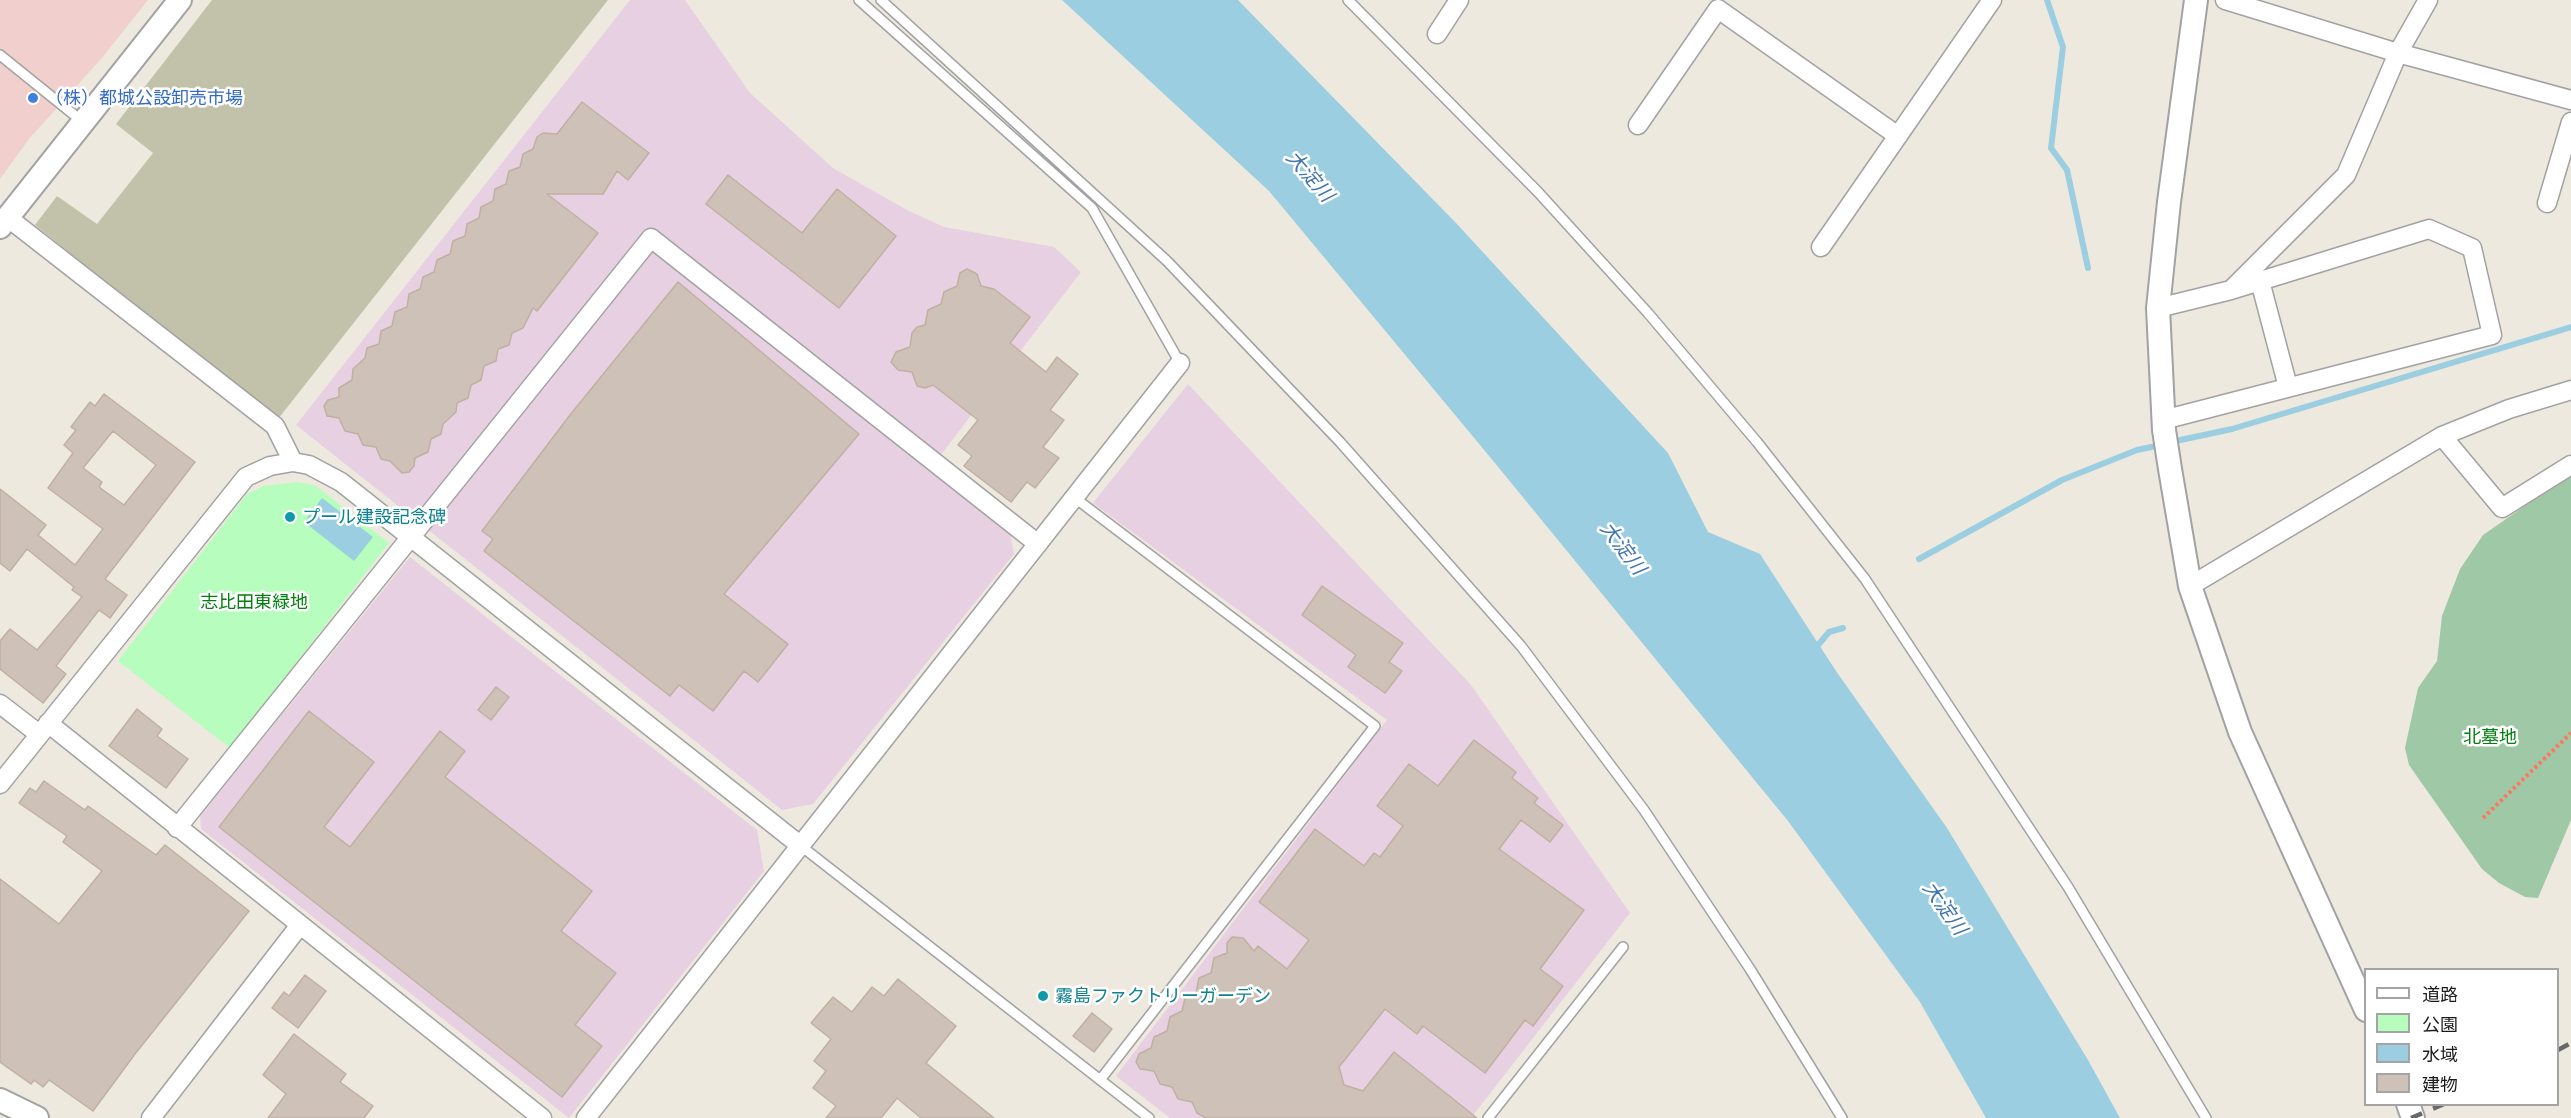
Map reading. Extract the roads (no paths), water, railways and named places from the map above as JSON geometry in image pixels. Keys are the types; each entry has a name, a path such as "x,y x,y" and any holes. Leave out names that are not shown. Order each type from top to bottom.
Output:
{"street":[{"path":"180,0 3,222 275,426 293,462"},
{"path":"1437,34 1460,0"},
{"path":"1821,247 1992,0"},
{"path":"2196,0 2169,202 2158,308 2164,425 2170,469 2190,586 2240,732 2364,1006"},
{"path":"2225,0 2398,52 2571,100"},
{"path":"2231,290 2346,175 2398,52 2428,0"},
{"path":"1638,125 1719,9 1898,136"},
{"path":"2547,203 2571,122"},
{"path":"2158,308 2231,290 2429,229 2472,248 2492,335 2288,387 2164,425"},
{"path":"177,828 651,238 1038,544"},
{"path":"2260,281 2288,387"},
{"path":"586,1118 1180,363"},
{"path":"2190,586 2442,436 2510,409 2571,390"},
{"path":"2442,436 2502,508 2571,465"},
{"path":"0,784 246,477 270,466 293,462 309,465 341,482 801,846"},
{"path":"0,704 44,729 177,828 542,1118"},
{"path":"152,1118 300,925"},
{"path":"0,1100 37,1118"}],"lane":[{"path":"859,0 1092,208 1180,363"},
{"path":"881,0 1167,261 1340,442 1521,646 1644,810 1750,969 1842,1118"},
{"path":"1348,0 1538,192 1648,313 1757,442 1865,579 2068,888 2206,1118"},
{"path":"0,55 83,122"},
{"path":"1075,498 1375,726 1100,1080"},
{"path":"801,846 1149,1118"},
{"path":"1488,1118 1623,947"}],"water":[{"name":"大淀川","path":"1062,0 1238,0 1456,223 1668,453 1708,532 1760,554 1836,671 1947,828 2088,1060 2120,1118 1986,1118 1920,1002 1788,821 1490,457 1269,191"},
{"path":"322,498 373,537 354,561 304,522"}],"waterway":[{"path":"2047,0 2063,47 2051,148 2067,170 2088,268"},
{"path":"2171,442 2232,429 2571,327"},
{"path":"1919,559 2062,480 2137,450 2161,445"},
{"path":"1814,650 1829,632 1843,628"}],"railway":[{"path":"2559,1049 2571,1043"},
{"path":"2411,1118 2439,1106"}],"place":[{"name":"（株）都城公設卸売市場","path":"33,98"},
{"name":"プール建設記念碑","path":"290,517"},
{"name":"霧島ファクトリーガーデン","path":"1043,996"}],"park label":[{"name":"志比田東緑地","path":"254,602"},
{"name":"北墓地","path":"2490,737"}]}
